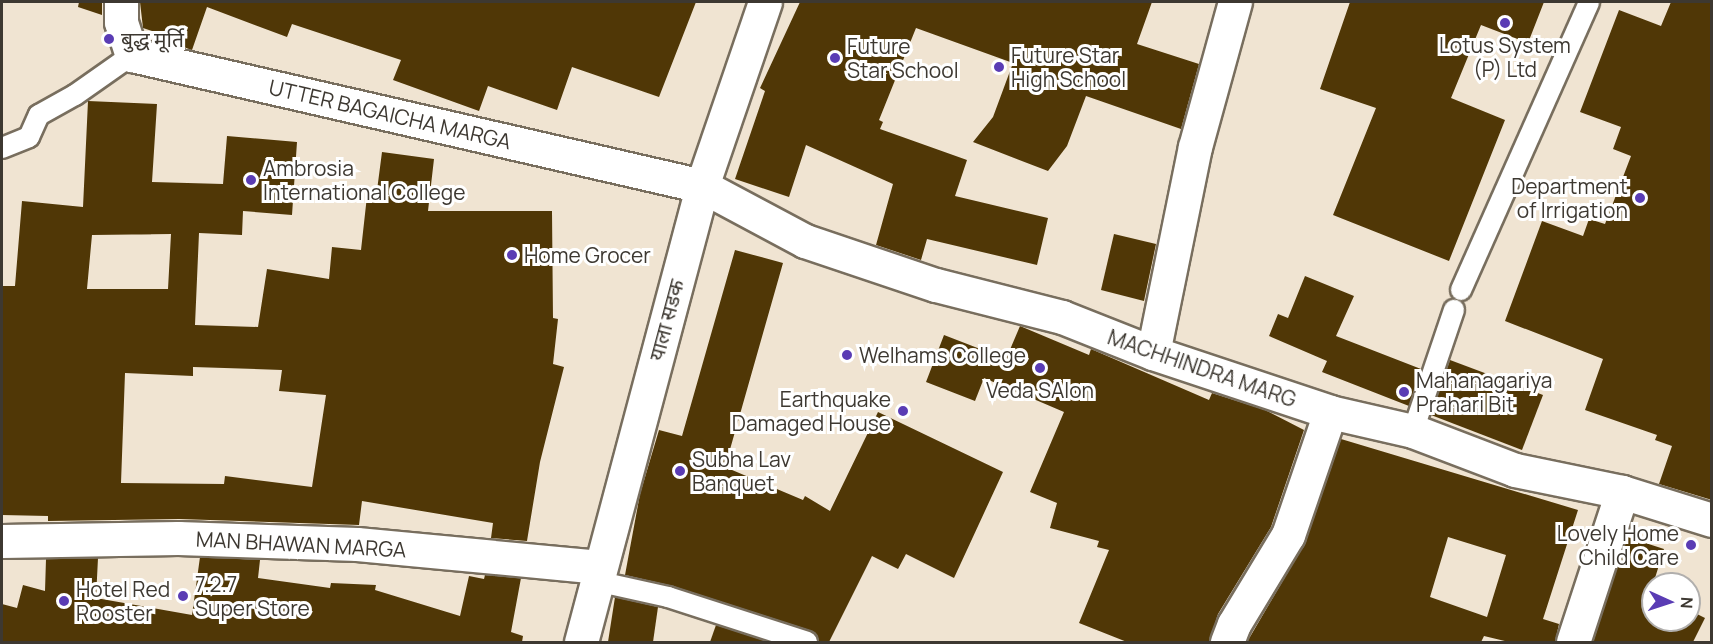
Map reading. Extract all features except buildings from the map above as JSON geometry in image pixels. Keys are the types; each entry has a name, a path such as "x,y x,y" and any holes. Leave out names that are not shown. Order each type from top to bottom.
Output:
{"street":[{"path":"121,2 121,22 132,55"},
{"name":"याला सडक","path":"581,642 702,186 765,2"},
{"path":"1153,353 1195,147 1235,2"},
{"name":"UTTER BAGAICHA MARGA","path":"132,55 702,186"},
{"name":"MACHHINDRA MARG","path":"702,186 804,241 936,285 1062,317 1153,353 1330,412 1413,431 1515,470 1622,492 1712,520"},
{"path":"1227,642 1234,624 1288,535 1330,412"},
{"path":"1573,642 1622,492"},
{"name":"MAN BHAWAN MARGA","path":"2,541 178,538 357,544 598,574"}],"lane":[{"path":"1461,290 1589,2"},
{"path":"2,148 29,137 39,115 75,95 132,55"},
{"path":"1413,431 1454,310"},
{"path":"598,574 807,642"}],"place":[{"name":"Lotus System (P) Ltd","path":"1505,23"},
{"name":"बुद्ध मूर्ति","path":"109,39"},
{"name":"Future Star School","path":"835,58"},
{"name":"Future Star High School","path":"999,67"},
{"name":"Ambrosia International College","path":"251,180"},
{"name":"Department of Irrigation","path":"1640,198"},
{"name":"Home Grocer","path":"512,255"},
{"name":"Welhams College","path":"847,355"},
{"name":"Veda SAlon","path":"1040,368"},
{"name":"Mahanagariya Prahari Bit","path":"1404,392"},
{"name":"Earthquake Damaged House","path":"903,411"},
{"name":"Subha Lav Banquet","path":"680,471"},
{"name":"Lovely Home Child Care","path":"1691,545"},
{"name":"7.2.7 Super Store","path":"183,596"},
{"name":"Hotel Red Rooster","path":"64,601"}]}
